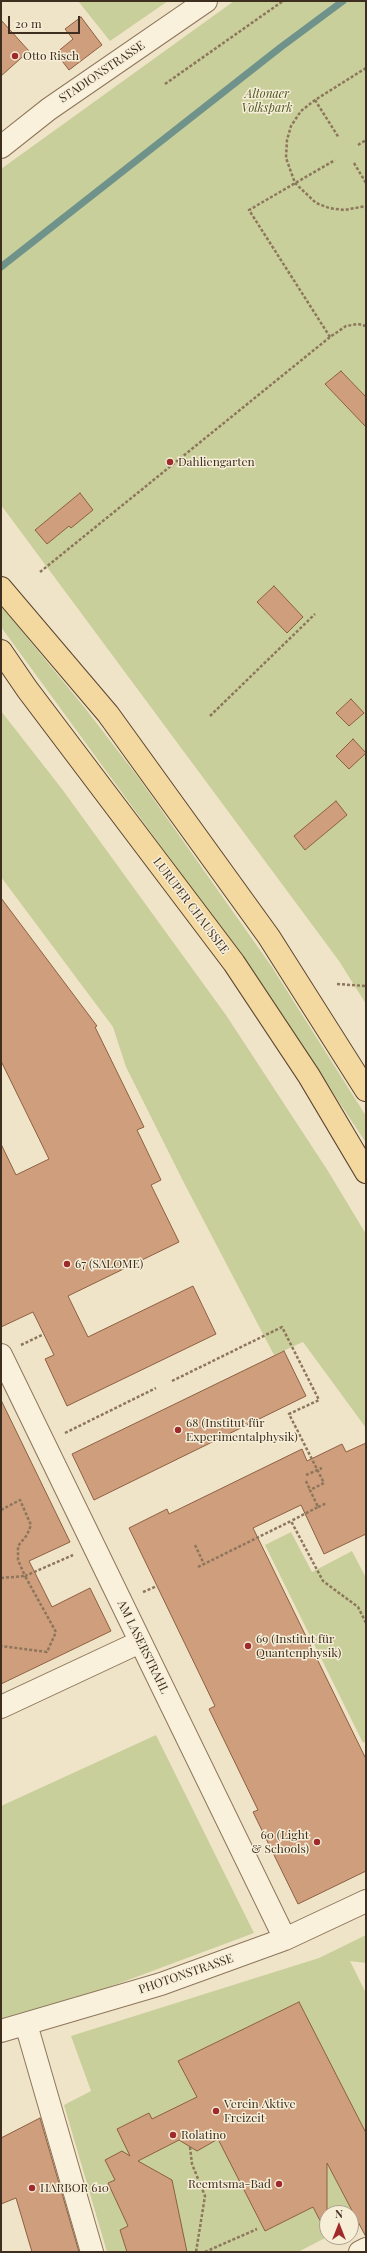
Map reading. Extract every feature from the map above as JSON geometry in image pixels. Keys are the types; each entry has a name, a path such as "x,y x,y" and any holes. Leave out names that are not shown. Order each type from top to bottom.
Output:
{"main road":[{"path":"1,588 112,720 269,937 366,1090"},
{"name":"LURUPER CHAUSSEE","path":"1,652 27,689 234,963 309,1076 366,1172"}],"street":[{"name":"STADIONSTRASSE","path":"1,147 49,109 206,1"},
{"name":"AM LASERSTRAHL","path":"1,1355 285,1939"},
{"path":"1,1707 140,1642"},
{"name":"PHOTONSTRASSE","path":"1,2031 161,1984 285,1939 366,1901"},
{"path":"26,2024 92,2252"},
{"path":"360,2252 366,2249"}],"path":[{"path":"165,84 283,1"},
{"path":"366,68 315,100 301,111 291,126 287,140 286,158 295,183 316,203 329,208 344,210 366,206"},
{"path":"315,100 339,138"},
{"path":"358,145 366,140"},
{"path":"330,337 249,210 335,160"},
{"path":"354,162 366,183"},
{"path":"40,572 330,337 346,326 358,324 366,326"},
{"path":"210,716 315,614"},
{"path":"337,984 366,986"},
{"path":"172,1381 282,1327 319,1400 289,1414 324,1483 310,1490"},
{"path":"43,1443 156,1388"},
{"path":"306,1475 322,1468"},
{"path":"306,1481 318,1508"},
{"path":"1,1510 20,1500 31,1525 27,1535 18,1546 18,1560 25,1576 56,1632 47,1652 1,1646"},
{"path":"198,1567 327,1503"},
{"path":"291,1521 323,1581 358,1607 366,1623"},
{"path":"195,1545 204,1564"},
{"path":"1,1578 25,1576 67,1558"},
{"path":"190,2147 192,2164 205,2196 196,2252"},
{"path":"205,2252 257,2229"}],"green space":[{"path":"78,1 168,1 110,41"},
{"name":"Altonaer Volkspark","path":"234,1 366,1 366,1004 339,961 1,505 1,169"},
{"path":"1,606 85,708 138,777 272,967 366,1116 366,1143 263,986 1,627"},
{"path":"1,711 62,789 226,1015 328,1171 366,1234 366,1428 303,1342 274,1355 183,1181 126,1067 113,1027 1,877"},
{"path":"291,1532 312,1572 352,1551 366,1578 366,1741 363,1743 265,1545"},
{"path":"156,1735 254,1933 64,2004 1,2023 1,1806"},
{"name":"Verein Aktive Freizeit","path":"366,1935 366,1963 350,1961 366,1993 366,2209 359,2214 359,2205 319,2205 319,2241 298,2252 107,2252 64,2105 91,2091 71,2036 319,1958"}],"building":[{"path":"81,17 102,45 69,70 56,53 73,39 65,29"},
{"path":"1,20 29,51 1,76"},
{"path":"341,371 366,397 366,427 325,384"},
{"path":"80,493 93,510 71,528 69,526 47,544 35,530"},
{"path":"274,586 303,617 287,633 257,602"},
{"path":"351,699 364,713 349,726 336,713"},
{"path":"353,739 366,753 349,769 336,756"},
{"path":"336,801 347,815 305,850 294,836"},
{"path":"1,898 97,1026 95,1027 144,1127 137,1130 161,1180 151,1185 179,1242 68,1296 88,1337 193,1286 216,1334 67,1406 45,1359 54,1355 33,1312 1,1327 1,1144 16,1175 49,1159 1,1061"},
{"name":"68 (Institut für Experimentalphysik)","path":"284,1351 306,1396 94,1500 72,1454"},
{"path":"1,1400 70,1542 29,1561 52,1607 90,1588 111,1631 1,1684"},
{"name":"69 (Institut für Quantenphysik)","path":"366,1443 366,1534 324,1554 301,1505 253,1528 366,1759 366,1871 298,1904 253,1812 258,1810 209,1709 215,1706 129,1528 167,1509 169,1514 302,1449 307,1461 342,1444 346,1452"},
{"path":"299,2002 366,2133 366,2237 359,2224 359,2205 349,2205 327,2163 327,2205 319,2205 319,2219 313,2207 265,2231 218,2139 197,2151 179,2140 138,2161 172,2180 187,2252 127,2252 120,2230 128,2226 108,2183 115,2180 105,2160 122,2151 130,2156 117,2129 149,2113 152,2119 197,2097 178,2061"},
{"name":"HARBOR 610","path":"40,2118 79,2252 32,2252 16,2198 1,2204 1,2138"}],"waterway":[{"path":"1,267 281,47 343,1"}],"place":[{"name":"Otto Risch","path":"15,56"},
{"name":"Dahliengarten","path":"170,462"},
{"name":"67 (SALOME)","path":"67,1264"},
{"name":"68 (Institut für Experimentalphysik)","path":"178,1430"},
{"name":"69 (Institut für Quantenphysik)","path":"248,1646"},
{"name":"60 (Light & Schools)","path":"317,1842"},
{"name":"Verein Aktive Freizeit","path":"216,2111"},
{"name":"Rolatino","path":"173,2135"},
{"name":"Reemtsma-Bad","path":"279,2184"},
{"name":"HARBOR 610","path":"32,2188"}]}
